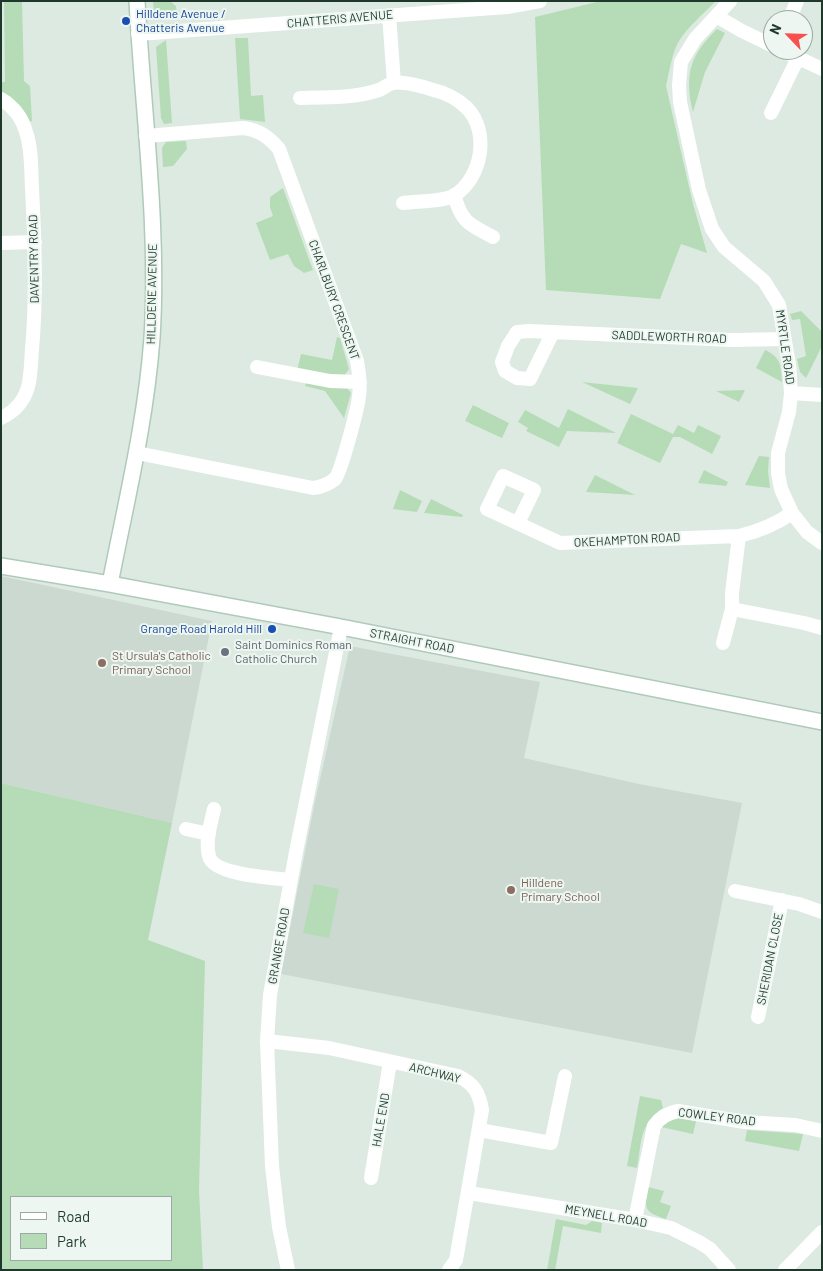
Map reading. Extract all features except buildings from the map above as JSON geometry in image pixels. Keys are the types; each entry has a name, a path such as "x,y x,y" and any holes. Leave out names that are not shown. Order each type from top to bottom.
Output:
{"street":[{"name":"HILLDENE AVENUE","path":"110,584 137,453 146,396 152,337 154,281 152,224 136,1"},
{"name":"CHATTERIS AVENUE","path":"138,34 389,15 540,1"},
{"name":"MYRTLE ROAD","path":"730,1 695,39 681,62 678,85 684,122 699,190 712,229 724,247 764,281 779,305 789,365 791,393 789,412 778,453 781,489 792,513 807,532 822,543"},
{"path":"389,15 394,83"},
{"path":"716,16 763,41"},
{"path":"771,113 797,60"},
{"path":"802,60 822,69"},
{"path":"300,98 347,97 378,90 394,83 414,85 440,92 463,104 474,118 480,136 480,156 477,167 454,195 437,200 419,200 403,203"},
{"name":"DAVENTRY ROAD","path":"1,99 15,110 21,118 26,132 29,146 35,242 34,328 28,386 19,404 8,415 1,418"},
{"name":"CHARLBURY CRESCENT","path":"137,453 313,488 320,487 336,478 342,465 359,397 360,382 357,361 279,149 262,134 243,128 146,136"},
{"path":"454,195 462,217 468,223 493,237"},
{"path":"1,243 35,242"},
{"name":"SADDLEWORTH ROAD","path":"554,332 733,340 784,339"},
{"path":"256,367 330,381 360,382"},
{"path":"791,393 822,395"},
{"path":"723,643 732,609 732,593 739,536 767,528 792,513"},
{"name":"OKEHAMPTON ROAD","path":"518,523 560,543 739,536"},
{"name":"STRAIGHT ROAD","path":"1,566 110,584 341,627 822,722"},
{"path":"732,609 822,628"},
{"name":"GRANGE ROAD","path":"288,1270 279,1227 272,1166 267,1041 270,995 341,627"},
{"path":"214,809 209,834 209,858 216,866 229,871 291,880"},
{"path":"186,828 209,834"},
{"name":"SHERIDAN CLOSE","path":"735,891 799,904 822,912"},
{"name":"SHERIDAN CLOSE","path":"758,1017 782,900"},
{"name":"ARCHWAY","path":"267,1041 329,1048 458,1076 469,1082 478,1094 482,1110 456,1260 449,1270"},
{"name":"HALE END","path":"371,1178 390,1062"},
{"path":"479,1130 551,1143 565,1076"},
{"name":"COWLEY ROAD","path":"635,1220 654,1126 658,1120 670,1112 678,1111 745,1122 795,1125 822,1131"},
{"name":"MEYNELL ROAD","path":"469,1193 635,1220 671,1228 710,1249 729,1270"},
{"path":"784,1270 822,1232"}],"shaded area":[{"name":"St Ursula's Catholic Primary School","path":"1,576 212,621 172,823 1,783"},
{"name":"Hilldene Primary School","path":"350,646 540,682 524,758 639,784 742,803 692,1053 281,974 314,806"}],"green space":[{"path":"4,1 22,1 24,81 30,86 32,121 28,122 11,97 1,92 1,82 5,82"},
{"path":"153,1 170,1 176,6 177,16 160,16 154,13"},
{"path":"601,1 716,1 679,41 673,56 666,86 693,204 707,253 681,244 660,299 546,290 535,17"},
{"path":"717,29 725,33 705,72 693,112 689,87 692,66 701,48"},
{"path":"235,38 248,38 251,96 263,95 265,122 240,119"},
{"path":"166,40 172,123 164,124 161,118 156,47"},
{"path":"186,141 187,149 173,166 163,167 162,148 166,142"},
{"path":"283,188 313,270 304,273 294,266 288,254 270,260 256,223 273,216 270,207 270,197"},
{"path":"801,311 822,332 822,346 806,378 800,372 797,359 806,356 800,319 792,320 790,314"},
{"path":"337,337 340,338 349,369 343,377 297,371 301,354 332,360"},
{"path":"765,350 777,359 782,382 756,368"},
{"path":"307,380 345,385 351,393 344,418 325,391 305,386"},
{"path":"582,382 638,388 630,404"},
{"path":"745,390 739,402 716,391"},
{"path":"473,405 509,423 502,438 465,421"},
{"path":"568,409 616,433 567,431 559,447 526,431 528,428 518,422 525,410 559,428"},
{"path":"631,414 673,434 678,425 694,433 698,425 721,436 712,454 680,437 673,437 660,463 617,443"},
{"path":"759,456 769,457 770,488 745,485"},
{"path":"704,470 728,482 726,486 698,483"},
{"path":"595,475 635,495 586,492"},
{"path":"400,490 422,501 417,512 393,509"},
{"path":"431,499 463,515 462,517 424,513"},
{"path":"1,783 172,823 148,940 205,961 199,1190 203,1270 1,1270"},
{"path":"314,884 339,889 329,938 303,933"},
{"path":"640,1096 661,1100 663,1108 655,1114 646,1127 641,1142 637,1168 627,1166"},
{"path":"679,1118 696,1121 693,1134 661,1127 669,1120"},
{"path":"747,1130 803,1134 799,1151 745,1141"},
{"path":"648,1187 664,1191 660,1202 671,1206 666,1219 653,1214 647,1209"},
{"path":"556,1219 586,1225 592,1221 602,1223 601,1233 563,1226 555,1270 547,1270"}],"place":[{"name":"Hilldene Avenue / Chatteris Avenue","path":"126,21"},
{"name":"Grange Road Harold Hill","path":"272,629"},
{"name":"Saint Dominics Roman Catholic Church","path":"225,652"},
{"name":"St Ursula's Catholic Primary School","path":"102,663"},
{"name":"Hilldene Primary School","path":"511,890"}]}
